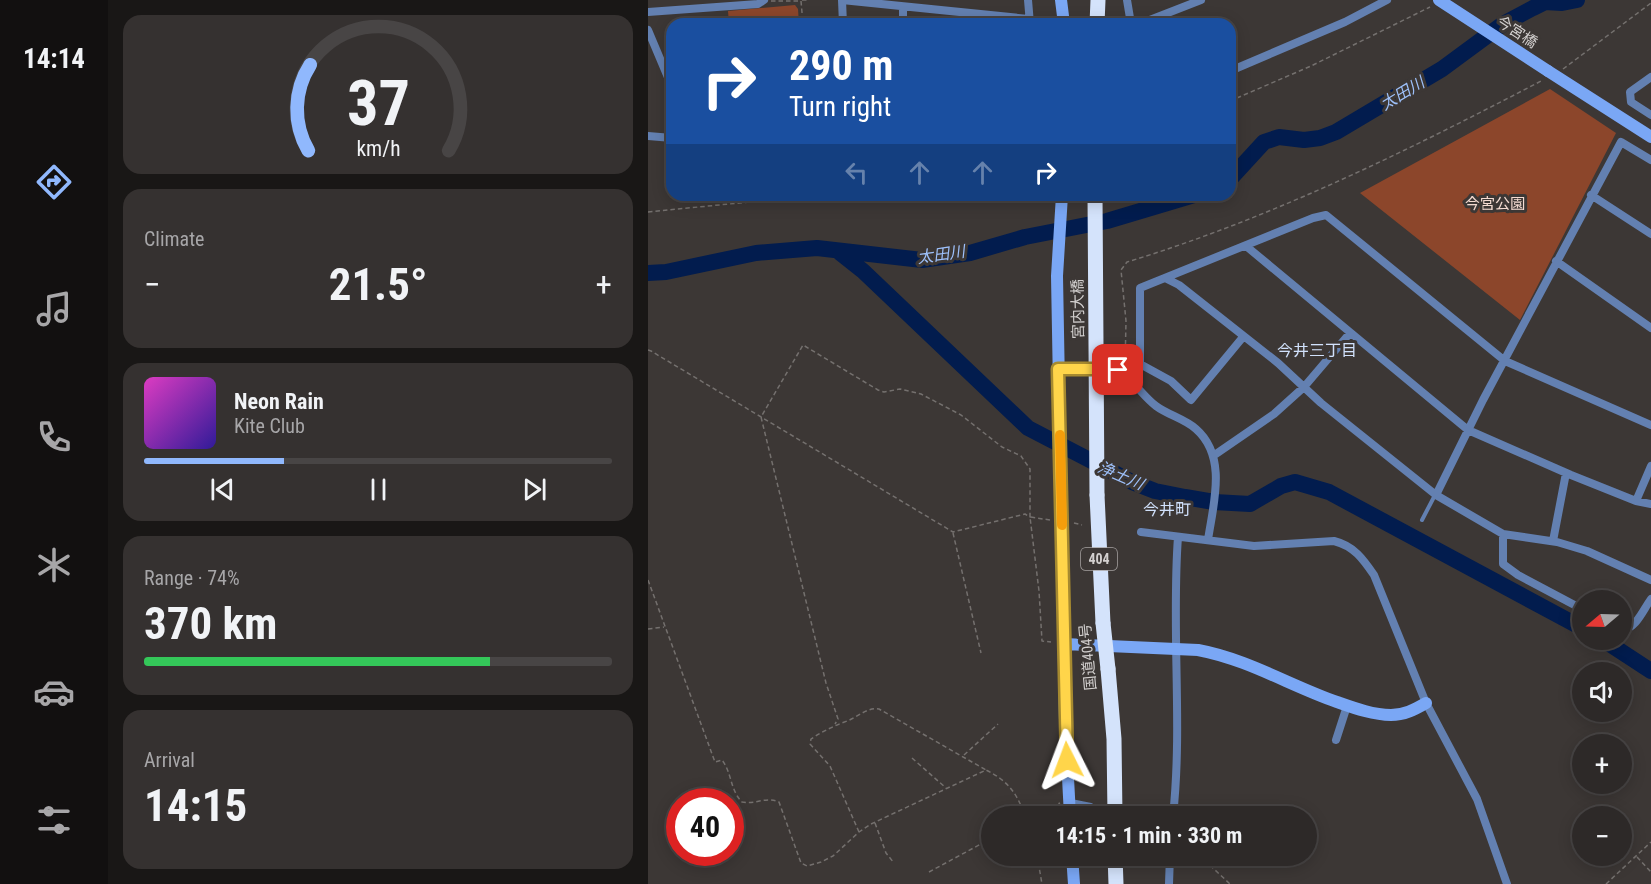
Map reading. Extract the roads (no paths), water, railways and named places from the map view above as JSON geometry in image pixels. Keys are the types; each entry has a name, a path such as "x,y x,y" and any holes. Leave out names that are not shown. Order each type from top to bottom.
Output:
{"highway":[{"path":"1096,18 1098,0"},
{"name":"宮内大橋","path":"1095,201 1097,495"},
{"name":"国道404号","path":"1097,495 1103,623 1114,739 1115,806"},
{"path":"1115,866 1116,884"}],"street":[{"path":"843,18 842,0 1006,18"},
{"path":"1028,0 1032,18"},
{"path":"1061,0 1063,18"},
{"path":"1127,0 1130,18"},
{"path":"1155,18 1201,0"},
{"path":"1236,68 1324,31 1387,0"},
{"path":"648,12 758,4 764,1"},
{"name":"今宮橋","path":"1436,3 1651,137"},
{"path":"903,7 903,18"},
{"path":"648,30 666,70"},
{"path":"1651,77 1630,92 1631,102 1651,115"},
{"path":"648,136 666,138"},
{"path":"1436,495 1556,261 1621,142 1651,160"},
{"path":"1591,195 1651,234"},
{"path":"1062,201 1057,276 1058,369 1069,806"},
{"path":"1243,337 1191,400 1172,381 1140,364 1140,288 1313,218 1326,215 1504,361 1651,425"},
{"path":"1246,246 1468,430 1566,473 1636,501 1651,504"},
{"path":"1556,261 1651,328"},
{"path":"1167,279 1179,285 1278,363 1436,495 1503,534 1553,541 1587,551 1651,580"},
{"path":"1213,456 1274,414 1304,387 1350,333"},
{"path":"1058,369 1110,369 1125,374 1156,406 1196,429 1207,441 1213,456 1216,479 1208,540"},
{"path":"1636,501 1651,466"},
{"path":"1553,541 1566,473"},
{"path":"1141,532 1254,546 1334,541 1345,544 1362,557 1374,575 1426,704 1477,798 1507,884"},
{"path":"1503,534 1503,564 1518,575 1572,604"},
{"path":"1174,806 1177,736 1175,575 1178,537"},
{"path":"1632,627 1651,599"},
{"path":"1064,644 1206,652 1237,660 1347,706 1388,715 1406,713 1426,704"},
{"path":"1336,740 1347,706"},
{"path":"1073,866 1074,884"},
{"path":"1169,884 1170,866"}],"lane":[{"path":"1422,520 1436,495"},
{"path":"1069,801 1091,805"}],"waterway":[{"name":"太田川","path":"1236,172 1264,142 1279,137 1304,140 1320,138 1336,132 1442,69 1503,24 1545,2 1562,3 1577,0"},
{"name":"太田川","path":"648,273 666,272 756,253 817,248 922,260 970,253 1025,237 1107,221 1174,201"},
{"name":"浄土川","path":"839,252 863,271 1028,428 1132,482 1155,491 1185,497 1214,502 1250,504 1281,486 1295,482 1329,492 1572,623"},
{"name":"浄土川","path":"1619,650 1651,671"}],"district":[{"name":"今井三丁目","path":"1317,350"},
{"name":"今井町","path":"1167,509"}],"park label":[{"name":"今宮公園","path":"1495,204"}]}
